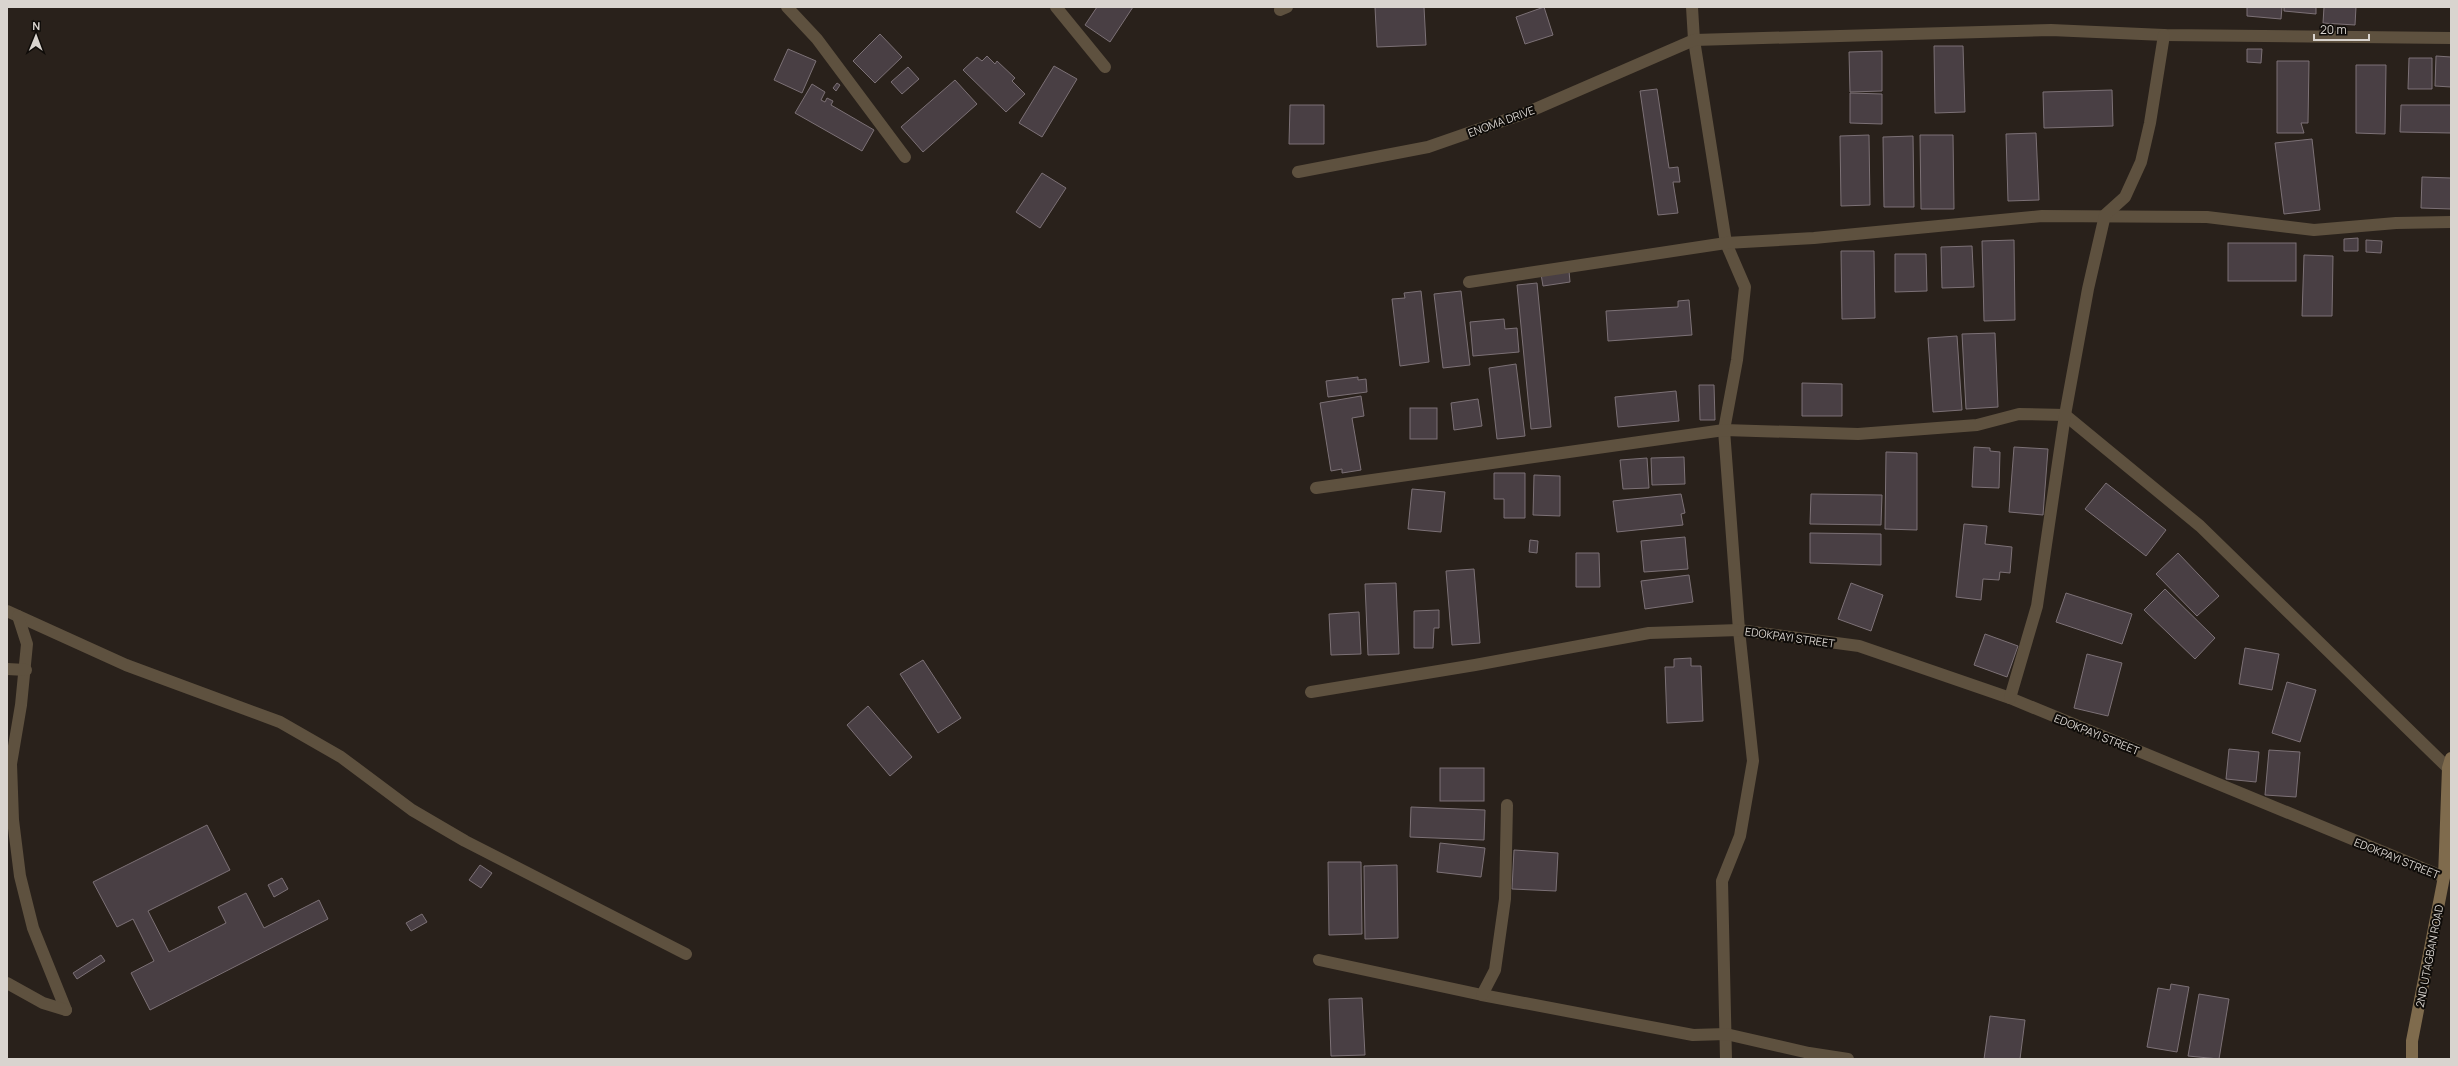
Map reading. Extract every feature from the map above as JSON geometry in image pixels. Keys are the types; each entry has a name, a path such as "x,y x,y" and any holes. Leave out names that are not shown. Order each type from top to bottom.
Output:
{"street":[{"path":"787,7 817,39 906,157"},
{"path":"1056,7 1105,67"},
{"path":"1692,7 1694,40 1726,243 1745,287 1737,360 1724,430 1739,630 1753,761 1740,836 1722,881 1726,1059"},
{"path":"1694,40 2052,30 2164,35 2451,38"},
{"path":"2010,698 2037,606 2065,415 2088,289 2105,215 2125,197 2141,162 2150,123 2164,35"},
{"name":"ENOMA DRIVE","path":"1298,172 1428,147 1526,113 1694,40"},
{"path":"1469,282 1726,243 1814,238 2042,216 2105,215 2207,218 2314,230 2396,223 2451,222"},
{"path":"1316,488 1724,430 1858,434 1977,425 2019,414 2065,415 2200,526 2449,763"},
{"path":"7,611 126,665 280,722 341,757 412,810 459,837 686,954"},
{"path":"7,983 43,1003 66,1010 33,928 20,876 13,820 11,764 26,670 27,644 18,616"},
{"name":"EDOKPAYI STREET","path":"1310,692 1475,665 1649,633 1739,630 1859,646 2010,698 2444,877"},
{"path":"7,669 26,670"},
{"name":"2ND UTAGBAN ROAD","path":"2412,1059 2412,1041 2444,877 2449,763"},
{"path":"1482,995 1495,970 1505,899 1507,806"},
{"path":"1319,960 1482,995 1694,1035 1726,1034 1809,1053 1848,1059"}],"building":[{"path":"1097,7 1133,7 1110,42 1085,25"},
{"path":"1375,7 1424,7 1426,45 1377,47"},
{"path":"1544,7 1553,35 1525,44 1516,17"},
{"path":"2247,7 2282,7 2281,19 2247,16"},
{"path":"2284,7 2316,7 2316,14 2284,11"},
{"path":"2324,7 2356,7 2355,25 2323,23"},
{"path":"880,34 902,57 875,83 853,61"},
{"path":"1934,46 1963,46 1965,112 1935,113"},
{"path":"788,49 816,61 802,93 774,80"},
{"path":"2247,49 2262,49 2261,63 2247,62"},
{"path":"1882,51 1882,91 1850,92 1849,52"},
{"path":"987,56 995,64 997,61 1015,78 1012,81 1025,94 1006,112 963,70 977,57 982,61"},
{"path":"2436,56 2451,57 2451,87 2435,86"},
{"path":"2409,58 2432,58 2432,89 2408,89"},
{"path":"2277,61 2309,61 2308,123 2301,123 2304,133 2277,133"},
{"path":"2356,65 2386,65 2385,134 2356,133"},
{"path":"1054,66 1077,79 1042,137 1019,123"},
{"path":"908,67 919,79 902,94 891,82"},
{"path":"955,80 977,104 923,152 901,127"},
{"path":"837,83 840,85 836,91 833,88"},
{"path":"812,84 825,92 821,100 825,102 827,98 833,101 831,105 874,130 862,151 795,113"},
{"path":"1657,89 1669,168 1678,167 1680,182 1673,182 1678,213 1658,215 1640,91"},
{"path":"2112,90 2113,126 2044,128 2043,92"},
{"path":"1850,93 1882,94 1882,124 1850,123"},
{"path":"1290,105 1324,105 1324,144 1289,144"},
{"path":"2401,105 2451,105 2451,133 2400,132"},
{"path":"2036,133 2039,200 2008,201 2006,134"},
{"path":"1869,135 1870,205 1841,206 1840,136"},
{"path":"1920,135 1953,135 1954,209 1921,209"},
{"path":"1913,136 1914,207 1884,207 1883,137"},
{"path":"2312,139 2320,210 2284,214 2275,143"},
{"path":"1042,173 1066,188 1040,228 1016,212"},
{"path":"2422,177 2451,178 2451,209 2421,208"},
{"path":"2358,238 2358,251 2344,251 2344,239"},
{"path":"2014,240 2015,320 1984,321 1982,241"},
{"path":"2366,240 2382,241 2381,253 2366,252"},
{"path":"2228,243 2296,243 2296,281 2228,281"},
{"path":"1972,246 1974,287 1942,288 1941,247"},
{"path":"1841,251 1874,251 1875,318 1842,319"},
{"path":"1895,254 1926,254 1927,291 1895,292"},
{"path":"2304,255 2333,256 2332,316 2302,316"},
{"path":"1569,271 1570,282 1543,286 1541,274"},
{"path":"1537,283 1551,427 1531,429 1517,285"},
{"path":"1421,291 1429,362 1400,366 1392,299 1405,298 1404,293"},
{"path":"1461,291 1470,365 1443,368 1434,294"},
{"path":"1689,300 1692,335 1608,341 1606,311 1678,307 1678,301"},
{"path":"1504,319 1505,329 1517,328 1519,352 1473,356 1470,322"},
{"path":"1995,333 1998,407 1966,409 1962,334"},
{"path":"1957,336 1962,410 1933,412 1928,338"},
{"path":"1516,364 1525,436 1497,439 1489,368"},
{"path":"1358,377 1358,380 1366,379 1367,392 1328,397 1326,381"},
{"path":"1802,383 1842,384 1842,416 1802,416"},
{"path":"1699,385 1714,385 1715,420 1700,420"},
{"path":"1676,391 1679,421 1618,427 1615,397"},
{"path":"1361,396 1364,416 1352,418 1361,470 1342,473 1342,469 1331,471 1320,403"},
{"path":"1478,399 1482,426 1454,430 1451,403"},
{"path":"1410,408 1437,408 1437,439 1410,439"},
{"path":"1974,447 1990,448 1990,451 2000,452 1999,488 1972,487"},
{"path":"2014,447 2048,449 2043,515 2009,512"},
{"path":"1886,452 1917,453 1917,530 1885,529"},
{"path":"1684,457 1685,484 1652,485 1651,458"},
{"path":"1647,458 1649,488 1623,489 1620,460"},
{"path":"1494,473 1525,473 1525,518 1504,518 1504,499 1494,499"},
{"path":"1534,475 1560,476 1560,516 1533,515"},
{"path":"2106,483 2166,530 2146,556 2085,509"},
{"path":"1412,489 1445,492 1441,532 1408,529"},
{"path":"1681,494 1685,513 1681,514 1683,525 1617,532 1613,501"},
{"path":"1811,494 1882,495 1881,525 1810,524"},
{"path":"1964,524 1987,526 1985,544 2012,547 2010,573 2000,572 1999,580 1983,579 1981,600 1956,597"},
{"path":"1810,533 1881,534 1881,565 1810,563"},
{"path":"1685,537 1688,569 1644,572 1641,541"},
{"path":"1530,540 1538,541 1537,553 1529,552"},
{"path":"1576,553 1599,553 1600,587 1576,587"},
{"path":"2178,553 2219,596 2197,616 2156,574"},
{"path":"1474,569 1480,643 1452,645 1446,571"},
{"path":"1689,575 1693,602 1645,609 1641,581"},
{"path":"1396,583 1399,654 1368,655 1365,584"},
{"path":"1851,583 1883,595 1871,631 1838,619"},
{"path":"2165,589 2215,638 2195,659 2144,610"},
{"path":"2066,593 2132,614 2122,644 2056,622"},
{"path":"1439,610 1439,628 1434,628 1433,648 1414,648 1414,611"},
{"path":"1359,612 1361,654 1331,655 1329,614"},
{"path":"1985,634 2018,646 2007,677 1974,665"},
{"path":"2245,648 2279,654 2272,690 2239,684"},
{"path":"2087,654 2122,663 2108,716 2074,708"},
{"path":"1691,658 1691,666 1701,666 1703,721 1667,723 1665,667 1674,667 1674,659"},
{"path":"923,660 961,718 938,733 900,674"},
{"path":"2287,682 2316,690 2300,742 2272,733"},
{"path":"868,706 912,757 890,776 847,725"},
{"path":"2229,749 2259,752 2256,782 2226,779"},
{"path":"2269,750 2300,752 2296,797 2265,795"},
{"path":"1440,768 1484,768 1484,801 1440,801"},
{"path":"1411,807 1485,810 1484,840 1410,837"},
{"path":"207,825 230,870 148,911 169,952 226,923 218,907 246,893 264,928 319,900 328,919 150,1010 131,973 154,961 133,919 117,927 93,882"},
{"path":"1440,843 1485,848 1481,877 1437,872"},
{"path":"1514,850 1558,853 1556,891 1512,889"},
{"path":"1328,862 1361,862 1362,934 1329,935"},
{"path":"480,865 492,873 481,888 469,880"},
{"path":"1397,865 1398,938 1365,939 1364,866"},
{"path":"282,878 288,889 274,897 268,885"},
{"path":"422,914 427,922 411,931 406,923"},
{"path":"101,955 105,961 77,979 73,973"},
{"path":"2171,984 2189,987 2177,1052 2147,1047 2158,988 2170,990"},
{"path":"2199,994 2229,999 2219,1059 2188,1056"},
{"path":"1362,998 1365,1055 1331,1056 1329,999"},
{"path":"1990,1016 2025,1020 2020,1059 1984,1059"}]}
